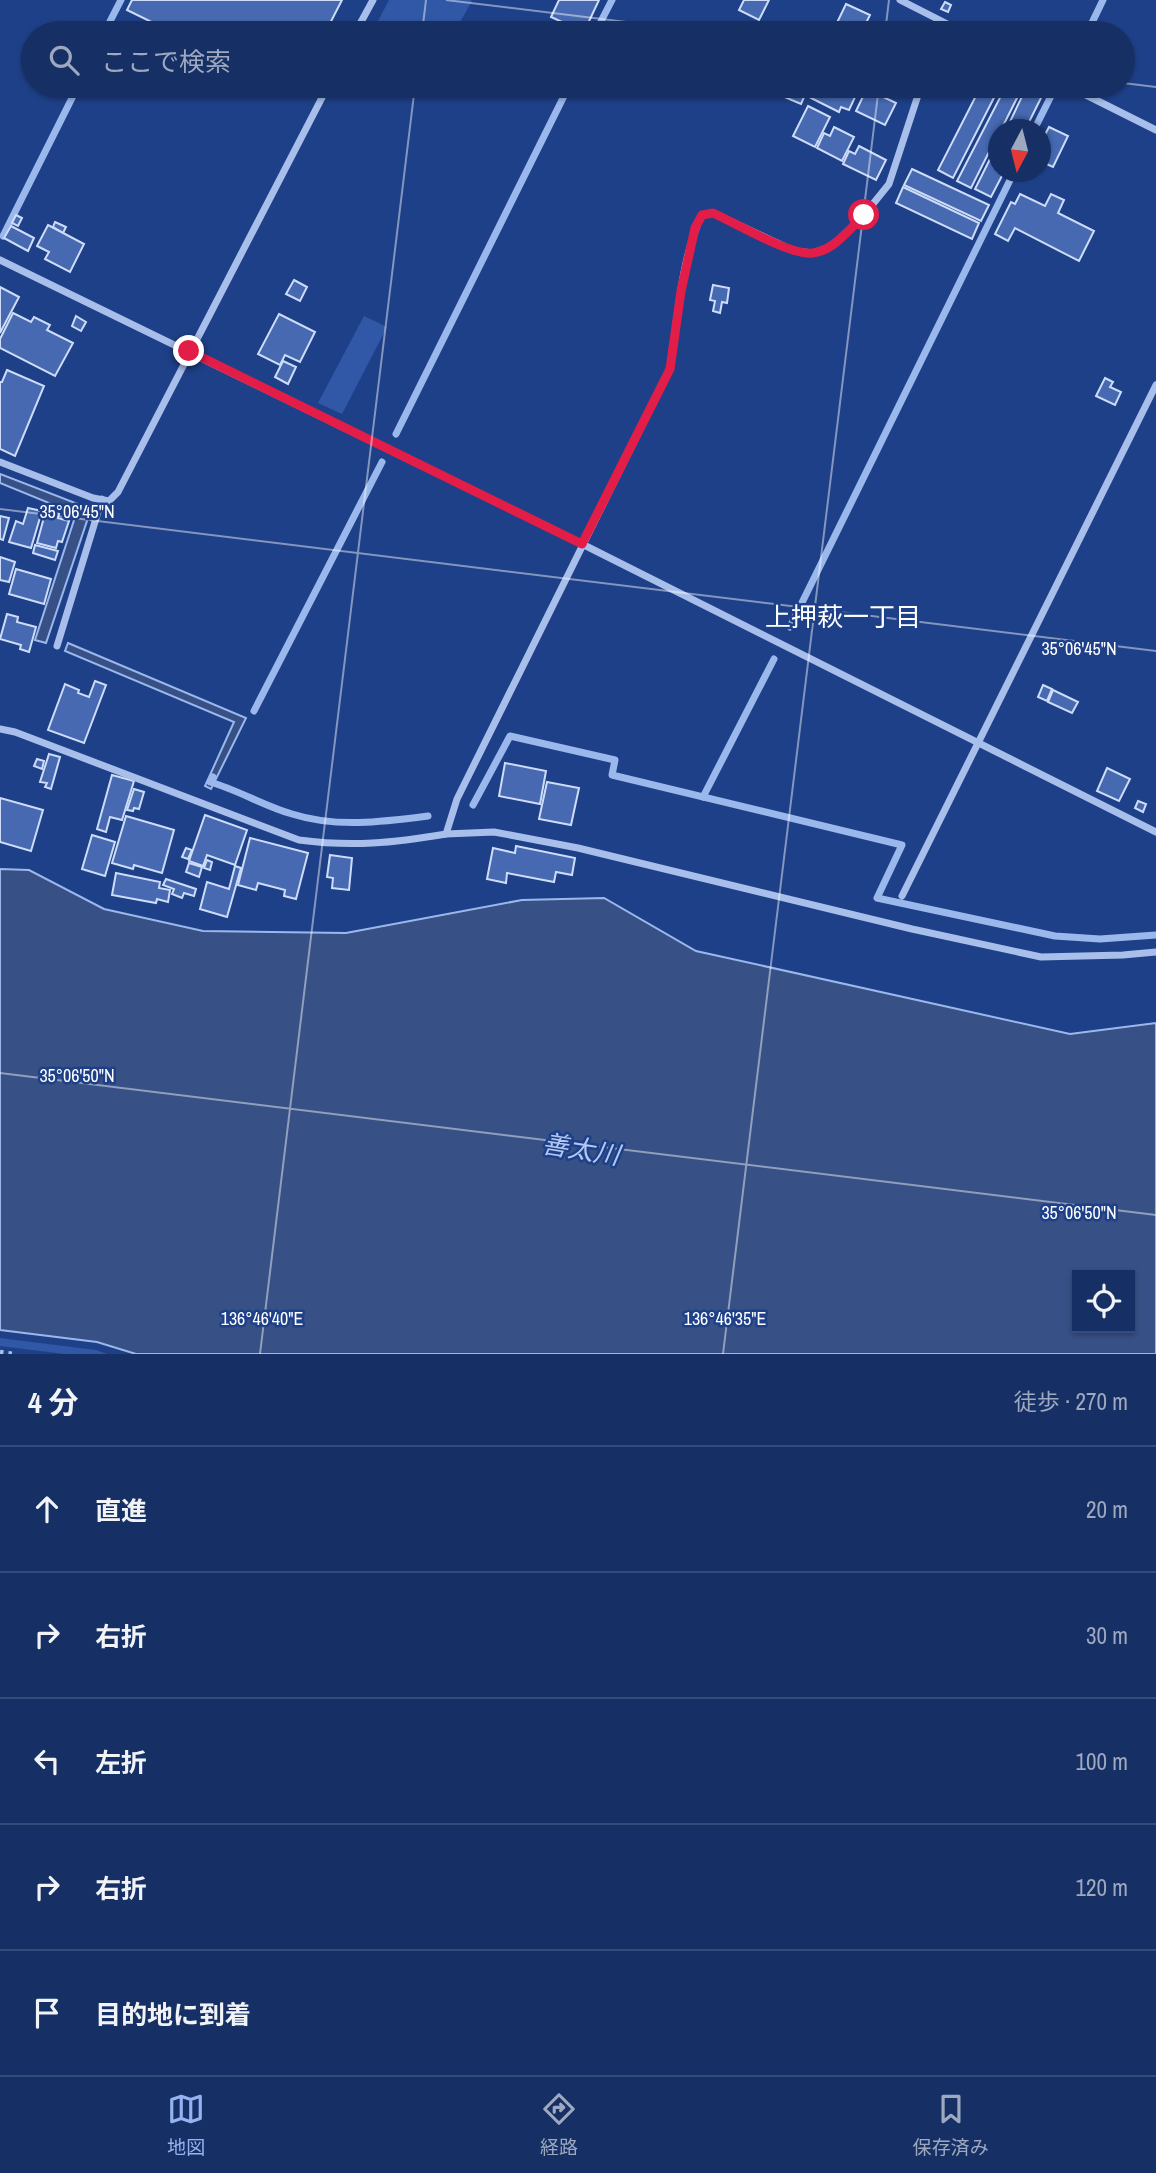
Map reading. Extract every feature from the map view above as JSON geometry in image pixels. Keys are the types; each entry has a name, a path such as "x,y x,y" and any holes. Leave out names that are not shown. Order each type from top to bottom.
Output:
{"street":[{"path":"362,21 373,0"},
{"path":"900,0 940,21"},
{"path":"0,462 93,498 109,501 118,492 322,98"},
{"path":"446,834 457,799 670,369 681,291 695,228 702,215 713,213 794,251 813,253 832,246 864,215 889,184 917,98"},
{"path":"1092,98 1156,130"},
{"path":"0,260 582,544 1156,832"},
{"path":"902,895 1156,385"},
{"path":"57,646 102,499"},
{"path":"0,729 15,732 299,840 362,845 446,834 494,832 578,848 912,929 1041,957 1156,952"}],"path":[{"path":"0,1352 13,1354"}],"shaded area":[{"path":"389,0 472,1 461,21 378,21"},
{"path":"364,316 387,327 342,414 318,403"},
{"path":"0,1338 96,1350 107,1354 64,1354 0,1346"}],"water":[{"path":"0,474 91,509 46,643 35,640 76,514 0,483"},
{"path":"68,643 246,718 211,789 205,786 234,722 65,651"},
{"name":"善太川","path":"0,869 29,870 104,909 203,931 346,933 522,900 604,898 696,951 1070,1034 1156,1023 1156,1354 136,1354 97,1342 0,1330"}],"building":[{"path":"132,0 342,0 331,21 149,21 127,10"},
{"path":"559,0 599,0 589,21 560,21 551,17"},
{"path":"744,0 769,0 759,20 739,10"},
{"path":"945,2 951,5 948,12 941,9"},
{"path":"846,4 870,15 867,21 838,21"},
{"path":"787,98 804,98 801,104"},
{"path":"811,98 855,98 849,110 841,107 839,112"},
{"path":"862,98 885,98 896,103 885,125 856,111"},
{"path":"975,98 994,98 953,178 938,170"},
{"path":"1000,98 1017,98 1006,119 989,119"},
{"path":"1021,98 1041,98 1030,119 1011,119"},
{"path":"808,106 830,117 815,147 793,136"},
{"path":"988,121 988,154 971,188 957,181"},
{"path":"834,127 854,137 842,161 817,148 824,133 830,136"},
{"path":"1051,128 1068,136 1053,167 1051,166"},
{"path":"859,146 886,160 876,180 843,164 849,151 855,154"},
{"path":"988,163 988,182 999,182 991,197 975,189"},
{"path":"912,169 989,205 981,221 904,185"},
{"path":"903,187 979,223 972,239 896,203"},
{"path":"1020,194 1045,206 1051,194 1064,200 1058,213 1094,231 1079,261 1015,228 1008,241 995,234 1011,202 1015,204"},
{"path":"16,215 22,218 18,226 12,223"},
{"path":"55,222 66,227 63,233 53,227"},
{"path":"48,225 84,244 70,272 45,259 49,252 37,246"},
{"path":"11,226 34,238 28,251 4,238"},
{"path":"294,280 307,287 300,301 286,294"},
{"path":"713,285 729,288 727,303 722,302 720,313 713,311 715,301 710,300"},
{"path":"0,287 19,297 0,333"},
{"path":"13,313 31,322 34,317 50,325 47,330 73,343 55,376 0,348 0,339"},
{"path":"279,314 315,332 300,362 285,355 280,365 258,354"},
{"path":"76,316 86,322 81,331 72,326"},
{"path":"283,361 296,367 288,384 275,377"},
{"path":"7,370 44,386 15,456 0,449 0,382"},
{"path":"1105,378 1113,382 1110,387 1121,392 1115,405 1096,396"},
{"path":"28,508 42,511 31,548 9,542 16,521 23,524"},
{"path":"46,510 69,521 62,542 58,541 56,548 37,543"},
{"path":"0,516 9,518 3,540 0,539"},
{"path":"35,545 58,551 55,560 33,553"},
{"path":"0,557 15,562 9,582 0,580"},
{"path":"16,569 51,579 44,604 9,594"},
{"path":"7,614 18,617 17,622 36,627 29,652 20,649 21,645 0,639"},
{"path":"95,681 106,685 84,743 48,730 65,684 89,697"},
{"path":"1043,685 1052,689 1047,701 1038,697"},
{"path":"1053,690 1078,702 1072,713 1048,702"},
{"path":"49,754 60,757 51,789 45,787 47,783 40,782"},
{"path":"37,759 44,761 42,769 34,766"},
{"path":"505,763 546,771 540,804 499,796"},
{"path":"1107,768 1130,779 1119,801 1097,791"},
{"path":"112,775 134,781 122,820 110,817 106,832 97,829"},
{"path":"547,782 579,788 571,825 539,819"},
{"path":"134,789 144,792 139,809 127,810"},
{"path":"0,798 43,810 31,851 0,842"},
{"path":"1138,801 1146,804 1143,812 1135,808"},
{"path":"205,815 247,830 235,865 207,855 203,866 189,861"},
{"path":"126,816 174,830 162,873 134,865 133,869 112,863"},
{"path":"92,835 115,842 105,876 82,869"},
{"path":"250,838 308,853 296,899 284,896 285,890 258,883 256,890 238,885"},
{"path":"516,846 575,858 572,875 556,872 554,882 507,873 506,883 487,879 493,848 515,853"},
{"path":"186,848 192,850 188,859 182,857"},
{"path":"330,855 352,858 349,890 332,888 333,878 327,877"},
{"path":"207,860 212,862 210,870 204,868"},
{"path":"189,863 202,867 199,877 186,872"},
{"path":"235,866 241,868 227,917 200,909 207,882 229,889"},
{"path":"116,873 160,882 159,888 170,890 168,902 157,899 156,903 112,895"},
{"path":"166,879 196,889 194,896 184,893 182,898 172,894 174,889 163,885"}],"waterway":[{"path":"110,21 121,0"},
{"path":"601,21 612,0"},
{"path":"1093,21 1103,0"},
{"path":"3,236 72,98"},
{"path":"396,434 563,98"},
{"path":"1040,119 1050,98"},
{"path":"790,627 1009,182"},
{"path":"254,711 382,462"},
{"path":"703,797 774,659"},
{"path":"473,805 510,736 615,760 612,775 902,845 877,898 1055,936 1100,939 1156,935"},
{"path":"213,777 210,782 282,811 325,821 359,822 428,816"}],"district":[{"name":"上押萩一丁目","path":"843,616"}],"route":[{"path":"189,351 582,544 670,369 681,291 695,228 702,215 713,213 794,251 813,253 832,246 864,215"}]}
